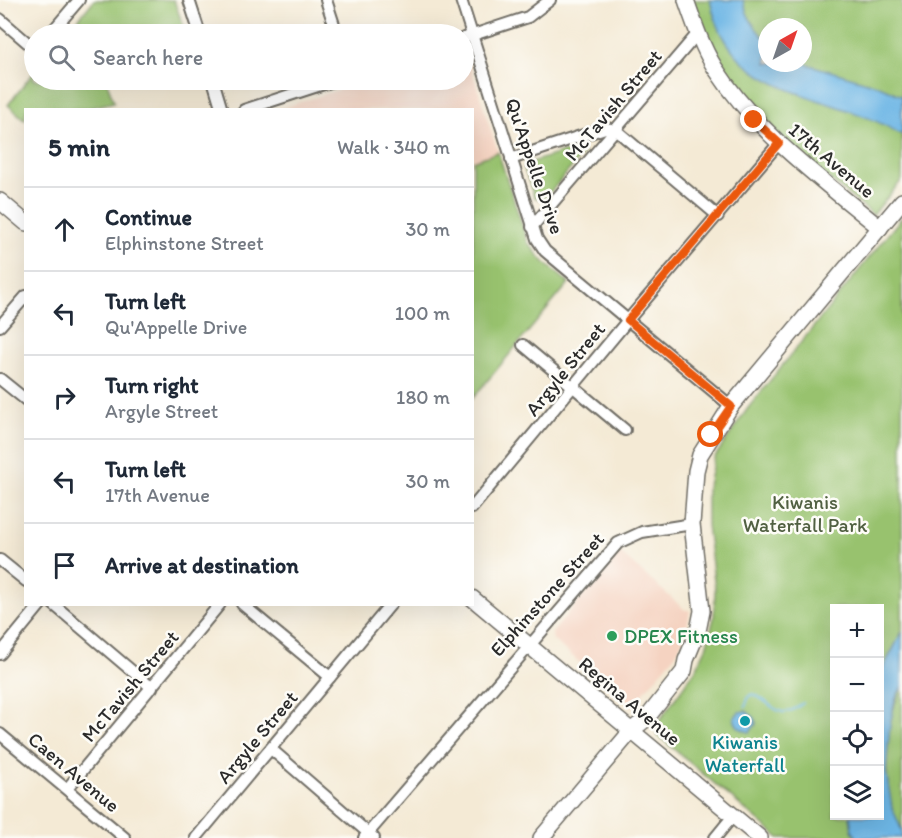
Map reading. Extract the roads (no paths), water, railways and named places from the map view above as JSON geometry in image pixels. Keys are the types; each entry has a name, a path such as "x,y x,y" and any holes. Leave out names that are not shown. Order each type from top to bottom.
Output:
{"street":[{"path":"59,24 79,0"},
{"path":"189,0 197,24"},
{"path":"326,0 334,24"},
{"name":"Qu'Appelle Drive","path":"461,0 466,24"},
{"path":"474,35 528,17 550,0"},
{"name":"17th Avenue","path":"686,0 698,33 714,66 754,120 880,228"},
{"path":"0,19 24,37"},
{"name":"McTavish Street","path":"532,227 698,33"},
{"name":"Qu'Appelle Drive","path":"474,54 532,227 545,251 731,406"},
{"path":"216,90 221,108"},
{"path":"250,108 305,90"},
{"path":"511,159 605,128 616,130 718,216"},
{"name":"Argyle Street","path":"474,506 779,143"},
{"path":"0,201 24,221"},
{"path":"541,838 632,730 646,719 684,670 698,632 702,611 692,524 696,471 700,455 731,406 902,201"},
{"path":"0,326 24,298"},
{"path":"523,345 625,430"},
{"path":"0,379 24,398"},
{"name":"Elphinstone Street","path":"369,836 618,543 642,532 692,524"},
{"path":"0,560 24,579"},
{"name":"Regina Avenue","path":"474,600 760,838"},
{"path":"0,654 39,606"},
{"path":"55,606 152,688"},
{"name":"McTavish Street","path":"67,789 218,606"},
{"path":"244,606 330,677"},
{"name":"Argyle Street","path":"196,838 389,606"},
{"name":"Caen Avenue","path":"0,734 125,838"},
{"path":"271,748 369,836"},
{"path":"715,838 733,816"}],"water":[{"path":"710,0 743,0 746,11 758,31 758,72 812,72 812,66 877,85 902,96 902,135 874,120 787,89 761,76 739,58 722,33"},
{"path":"902,632 902,686 895,700 890,725 886,771 892,807 902,831 902,838 857,838 852,830 851,820 884,820 884,666"},
{"name":"Kiwanis Waterfall","path":"746,711 755,718 756,724 750,732 739,728 734,718 739,712"}],"waterway":[{"path":"745,707 749,696 753,694 781,712 787,712 803,703"}],"place":[{"name":"DPEX Fitness","path":"612,636"},
{"name":"Kiwanis Waterfall","path":"745,721"}],"park label":[{"name":"Kiwanis Waterfall Park","path":"805,514"}]}
